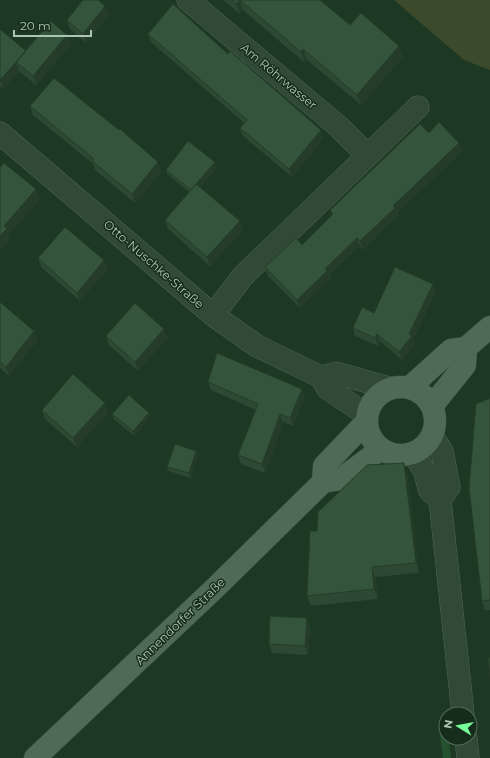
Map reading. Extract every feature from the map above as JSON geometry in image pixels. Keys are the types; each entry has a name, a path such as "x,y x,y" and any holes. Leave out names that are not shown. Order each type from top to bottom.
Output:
{"main road":[{"path":"381,449 341,479 323,482 324,466 367,418 372,402 383,392 399,388 451,350 466,348 490,326"},
{"path":"432,406 465,365 466,348"},
{"path":"367,418 371,437 381,449 396,455 413,453 421,449 432,435 436,422 432,406 423,394 399,388"},
{"name":"Annendorfer Straße","path":"35,758 214,589 323,482"}],"street":[{"name":"Am Röhrwasser","path":"188,0 339,127 368,155"},
{"path":"213,315 243,276 418,107"},
{"name":"Otto-Nuschke-Straße","path":"0,133 213,315 257,346 321,377 328,389 367,418"},
{"path":"321,377 336,373 399,388"},
{"path":"432,435 442,451 449,487 440,500 462,706"},
{"path":"413,453 424,470 430,492 440,500"},
{"path":"467,746 468,758"}],"green space":[{"path":"394,0 490,0 490,70 464,60"}],"building":[{"path":"83,0 98,0 105,6 83,34 67,20"},
{"path":"231,0 240,0 236,4"},
{"path":"240,0 320,0 350,25 361,13 399,46 357,95 303,49 301,52"},
{"path":"173,4 228,54 230,51 321,130 289,169 240,128 247,120 148,34"},
{"path":"51,21 67,35 33,76 16,62"},
{"path":"0,29 26,51 0,80"},
{"path":"54,78 119,130 120,129 158,162 132,194 92,161 94,159 30,106"},
{"path":"439,122 459,143 393,206 395,208 360,241 357,238 325,269 327,271 297,300 265,267 296,238 302,245 333,214 330,210 420,124 429,133"},
{"path":"188,141 215,162 191,190 166,170"},
{"path":"4,163 36,189 4,226 7,229 0,236 0,168"},
{"path":"196,184 240,221 207,257 165,220"},
{"path":"65,227 104,260 77,293 38,258"},
{"path":"395,267 433,284 409,334 412,336 399,352 377,334 375,338 353,328 362,307 374,313"},
{"path":"0,302 34,331 6,367 0,362"},
{"path":"135,303 164,329 135,362 106,336"},
{"path":"217,353 302,389 290,418 280,414 262,464 238,455 258,404 208,382"},
{"path":"73,374 105,403 73,438 42,410"},
{"path":"129,395 149,413 133,431 112,414"},
{"path":"490,398 490,600 482,601 469,488 476,404"},
{"path":"175,444 196,451 189,473 167,467"},
{"path":"404,463 416,563 372,567 374,589 307,596 310,531 317,531 318,512 367,465"},
{"path":"270,616 307,618 305,646 269,644"},
{"path":"488,658 490,658 490,676"}],"waterway":[{"path":"445,746 447,758"}]}
